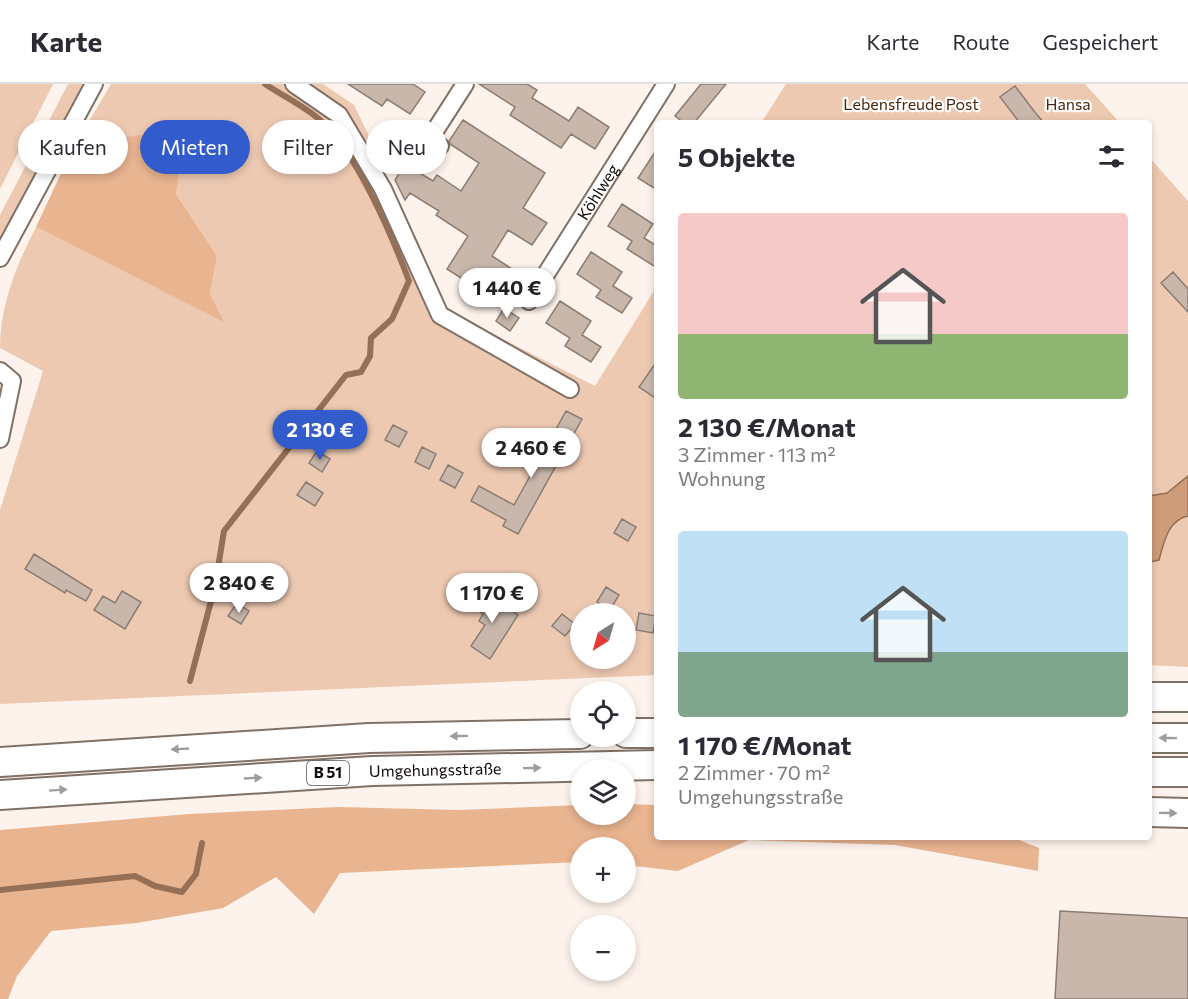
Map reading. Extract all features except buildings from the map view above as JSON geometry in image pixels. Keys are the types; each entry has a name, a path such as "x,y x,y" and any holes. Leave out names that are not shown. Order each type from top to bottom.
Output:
{"highway":[{"path":"1152,697 1188,698"},
{"path":"636,734 654,733"},
{"name":"Umgehungsstraße","path":"0,762 369,738 570,734"},
{"path":"1152,738 1188,738"},
{"name":"Umgehungsstraße","path":"0,795 372,771 654,765"},
{"path":"1152,772 1188,772"},
{"path":"1152,812 1188,813"}],"street":[{"path":"0,258 94,84"},
{"path":"294,84 339,115 383,189 440,315 570,389"},
{"path":"442,120 465,84"},
{"name":"Köhlweg","path":"528,301 666,84"},
{"path":"0,371 12,381 0,439"}],"green space":[{"path":"0,84 53,84 35,120 18,120 18,153 0,189"},
{"path":"68,84 84,84 65,120 49,120"},
{"path":"111,84 287,84 332,120 262,120 262,174 354,174 354,150 362,162 432,307 459,317 595,386 654,291 654,675 0,704 0,510 43,371 0,348 1,332 10,286 36,227 223,321 210,294 217,256 176,194 179,174 250,174 250,120 140,120 140,142 128,138 128,120 90,120"},
{"path":"304,84 323,84 354,105 366,130 366,141 354,125 354,120 350,120 346,114"},
{"name":"Lebensfreude Post","path":"786,84 1085,84 1117,120 763,120"},
{"path":"1152,160 1188,201 1188,476 1167,493 1152,496"},
{"path":"21,174 36,174 0,240 0,215"},
{"path":"1188,516 1188,667 1152,665 1152,561 1159,560 1171,527 1181,518"}],"shaded area":[{"path":"140,135 140,174 179,174 176,194 217,256 210,294 224,322 36,227 61,174 128,174 128,137"},
{"path":"1188,476 1188,516 1181,518 1171,527 1159,560 1152,561 1152,496 1167,493"},
{"path":"636,804 654,805 654,840 749,840 678,871 636,866 636,837 570,837 570,862 340,873 314,914 276,877 223,908 137,923 51,931 17,976 8,999 0,999 0,830 189,814 338,807 459,810 570,805 570,825 636,825"},
{"path":"749,840 1019,840 1039,848 1038,871 895,845"}],"waterway":[{"path":"190,681 215,586 224,531 346,375 361,372 370,356 371,338 392,319 409,281 372,195 347,152 320,120 265,84"},
{"path":"0,890 135,876 155,886 182,892 196,874 202,843"}],"park label":[{"name":"Hansa","path":"1068,104"}]}
